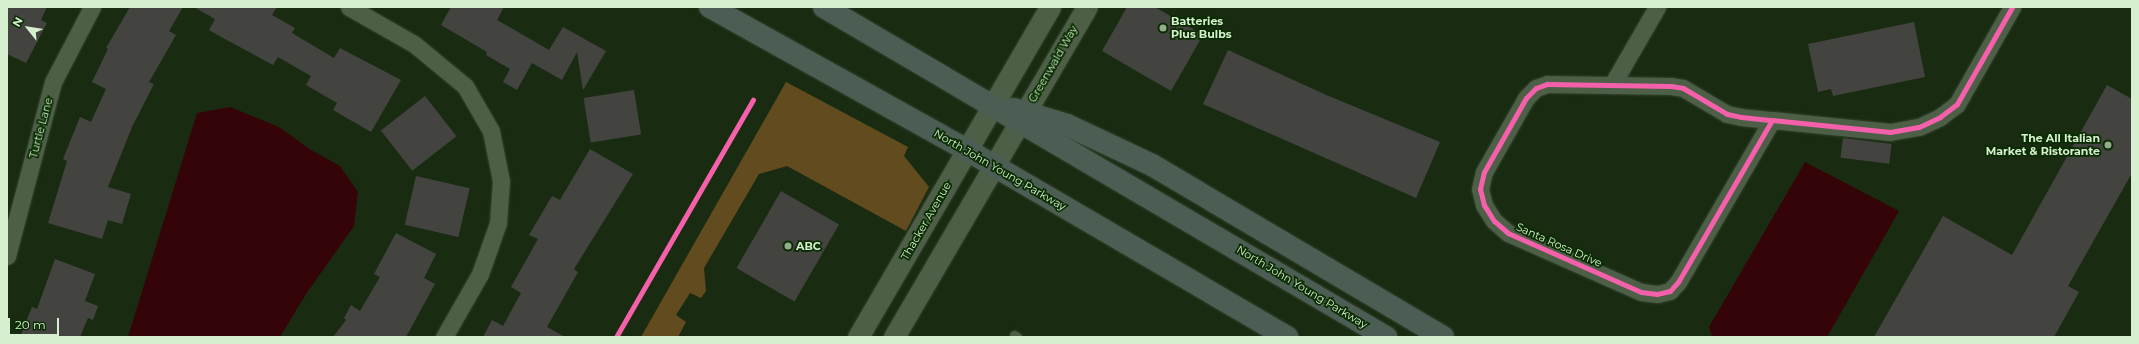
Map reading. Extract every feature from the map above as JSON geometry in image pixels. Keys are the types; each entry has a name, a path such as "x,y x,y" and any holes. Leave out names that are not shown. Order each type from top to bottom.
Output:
{"highway":[{"name":"North John Young Parkway","path":"710,7 967,150 1287,337"},
{"path":"824,7 993,105 1023,116 1067,125 1152,165 1444,337"},
{"name":"North John Young Parkway","path":"1023,116 1386,337"},
{"path":"1157,262 1271,337"}],"street":[{"name":"Turtle Lane","path":"7,256 54,82 92,7"},
{"path":"349,7 414,44 465,86 491,131 501,181 498,223 480,274 444,337"},
{"path":"993,105 1050,7"},
{"name":"Greenwald Way","path":"1023,116 1087,7"},
{"path":"1612,85 1657,7"},
{"name":"Santa Rosa Drive","path":"1772,120 1678,282 1670,291 1657,294 1641,292 1508,233 1494,221 1484,205 1480,189 1484,172 1526,98 1536,88 1547,84 1671,86 1683,88 1727,114 1890,132 1919,127 1940,117 1957,104 2012,7"},
{"name":"Thacker Avenue","path":"858,337 993,105"},
{"path":"894,337 1023,116"}],"shaded area":[{"path":"786,82 908,147 904,156 929,187 906,231 787,166 759,174 704,268 706,291 701,298 690,293 676,315 686,322 678,337 641,337"},
{"path":"230,107 279,127 311,150 340,166 358,192 354,226 306,294 280,337 128,337 197,113"},
{"path":"1805,162 1899,211 1827,337 1712,337 1709,327"}],"building":[{"path":"7,7 47,7 41,20 47,23 26,63 7,54"},
{"path":"130,7 183,7 169,31 176,35 149,82 154,84 132,127 108,187 131,194 122,224 108,220 102,239 48,223 67,161 63,159 80,117 91,122 106,89 92,82 108,49 106,48"},
{"path":"194,7 277,7 272,15 295,28 292,33 334,58 340,48 401,80 371,132 333,110 337,103 306,85 311,76 278,57 273,65 209,30 215,19"},
{"path":"451,7 504,7 497,20 549,50 563,27 606,51 583,90 577,52 562,80 532,63 517,90 503,82 510,69 486,55 487,52 441,25"},
{"path":"1127,7 1155,7 1203,35 1171,91 1102,51"},
{"path":"1914,22 1925,77 1833,96 1831,89 1818,92 1808,44"},
{"path":"1228,50 1324,94 1440,142 1416,198 1203,104"},
{"path":"2107,85 2132,99 2132,173 2068,286 2079,292 2054,337 1874,337 1943,216 2012,255"},
{"path":"634,90 641,134 591,142 584,98"},
{"path":"425,96 456,136 412,171 381,130"},
{"path":"1843,138 1892,144 1889,164 1841,158"},
{"path":"590,149 633,174 574,269 578,272 547,327 565,337 483,337 492,320 503,326 521,293 511,287 538,239 529,235 552,196 560,200"},
{"path":"416,176 470,188 458,237 405,225"},
{"name":"ABC","path":"781,191 839,224 795,302 736,268"},
{"path":"396,233 436,254 424,278 435,284 406,337 333,337 346,320 344,318 351,305 360,311 380,277 374,274"},
{"path":"55,259 95,274 85,301 98,306 93,320 88,318 80,337 20,337 32,307 37,309"}],"cycle path":[{"path":"1772,120 1678,282 1670,291 1657,294 1641,292 1508,233 1494,221 1484,205 1480,189 1484,172 1526,98 1536,88 1547,84 1671,86 1683,88 1727,114 1741,117 1772,120 1890,132 1919,127 1940,117 1957,104 2012,7"},
{"path":"616,337 753,100"}],"place":[{"name":"Batteries Plus Bulbs","path":"1163,28"},
{"name":"The All Italian Market & Ristorante","path":"2108,145"},
{"name":"ABC","path":"788,246"}]}
